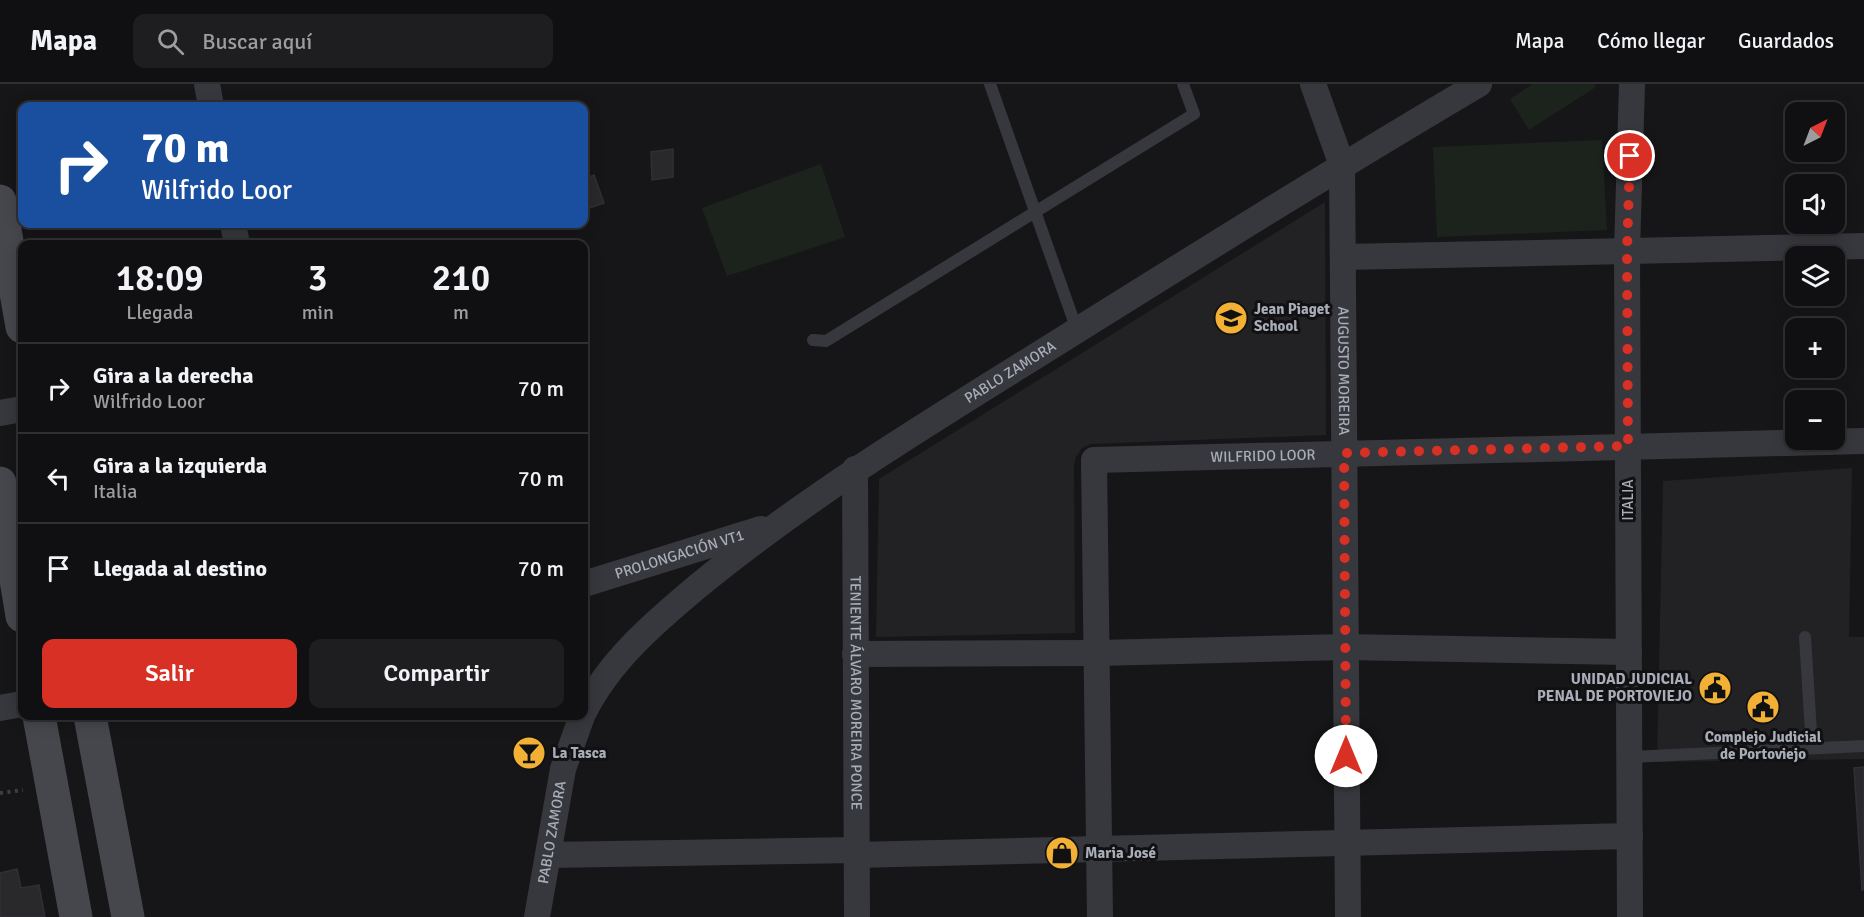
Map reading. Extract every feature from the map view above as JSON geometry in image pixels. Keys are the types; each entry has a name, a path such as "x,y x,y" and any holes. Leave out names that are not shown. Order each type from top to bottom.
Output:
{"main road":[{"path":"0,201 18,304"},
{"path":"0,483 18,592"},
{"path":"40,720 76,917"},
{"path":"94,720 128,917"}],"street":[{"name":"AUGUSTO MOREIRA","path":"1312,84 1342,165 1348,917"},
{"name":"PABLO ZAMORA","path":"588,706 609,672 652,627 777,524 855,469 1342,165 1479,84"},
{"name":"ITALIA","path":"1630,917 1627,251 1632,84"},
{"path":"1343,257 1864,246"},
{"path":"0,413 18,410"},
{"name":"WILFRIDO LOOR","path":"1098,653 1094,460 1864,441"},
{"name":"TENIENTE ÁLVARO MOREIRA PONCE","path":"855,469 857,917"},
{"name":"PROLONGACIÓN VT1","path":"588,583 777,524"},
{"path":"855,654 1098,653 1345,647 1629,652"},
{"path":"1098,653 1100,917"},
{"path":"0,708 18,705"},
{"name":"PABLO ZAMORA","path":"537,917 563,770 581,720"},
{"path":"548,855 1099,849 1630,836"}],"lane":[{"path":"990,84 1077,330"},
{"path":"813,340 826,341 1194,114 1183,84"},
{"path":"1805,637 1812,748"},
{"path":"1630,757 1864,746"}],"shaded area":[{"path":"1533,84 1594,84 1596,87 1529,130 1510,99"},
{"path":"1602,140 1607,230 1437,237 1433,147"},
{"path":"821,164 845,237 727,276 702,208"},
{"name":"Jean Piaget School","path":"1325,202 1326,435 1091,444 1082,448 1076,457 1074,466 1075,633 876,637 879,479"},
{"name":"Complejo Judicial de Portoviejo","path":"1852,468 1849,637 1864,637 1864,759 1657,762 1663,481"}],"building":[{"path":"673,149 673,177 652,180 651,152"},
{"path":"594,175 604,203 588,209 588,177"},
{"path":"1864,767 1864,889 1862,890 1854,768"},
{"path":"17,869 21,888 39,885 45,917 0,917 0,873"}],"place":[{"name":"Jean Piaget School","path":"1231,318"},
{"name":"UNIDAD JUDICIAL PENAL DE PORTOVIEJO","path":"1715,688"},
{"name":"Complejo Judicial de Portoviejo","path":"1763,707"},
{"name":"La Tasca","path":"529,753"},
{"name":"Maria José","path":"1062,853"}],"route":[{"path":"1346,756 1344,453 1628,446 1627,251 1630,156"}]}
